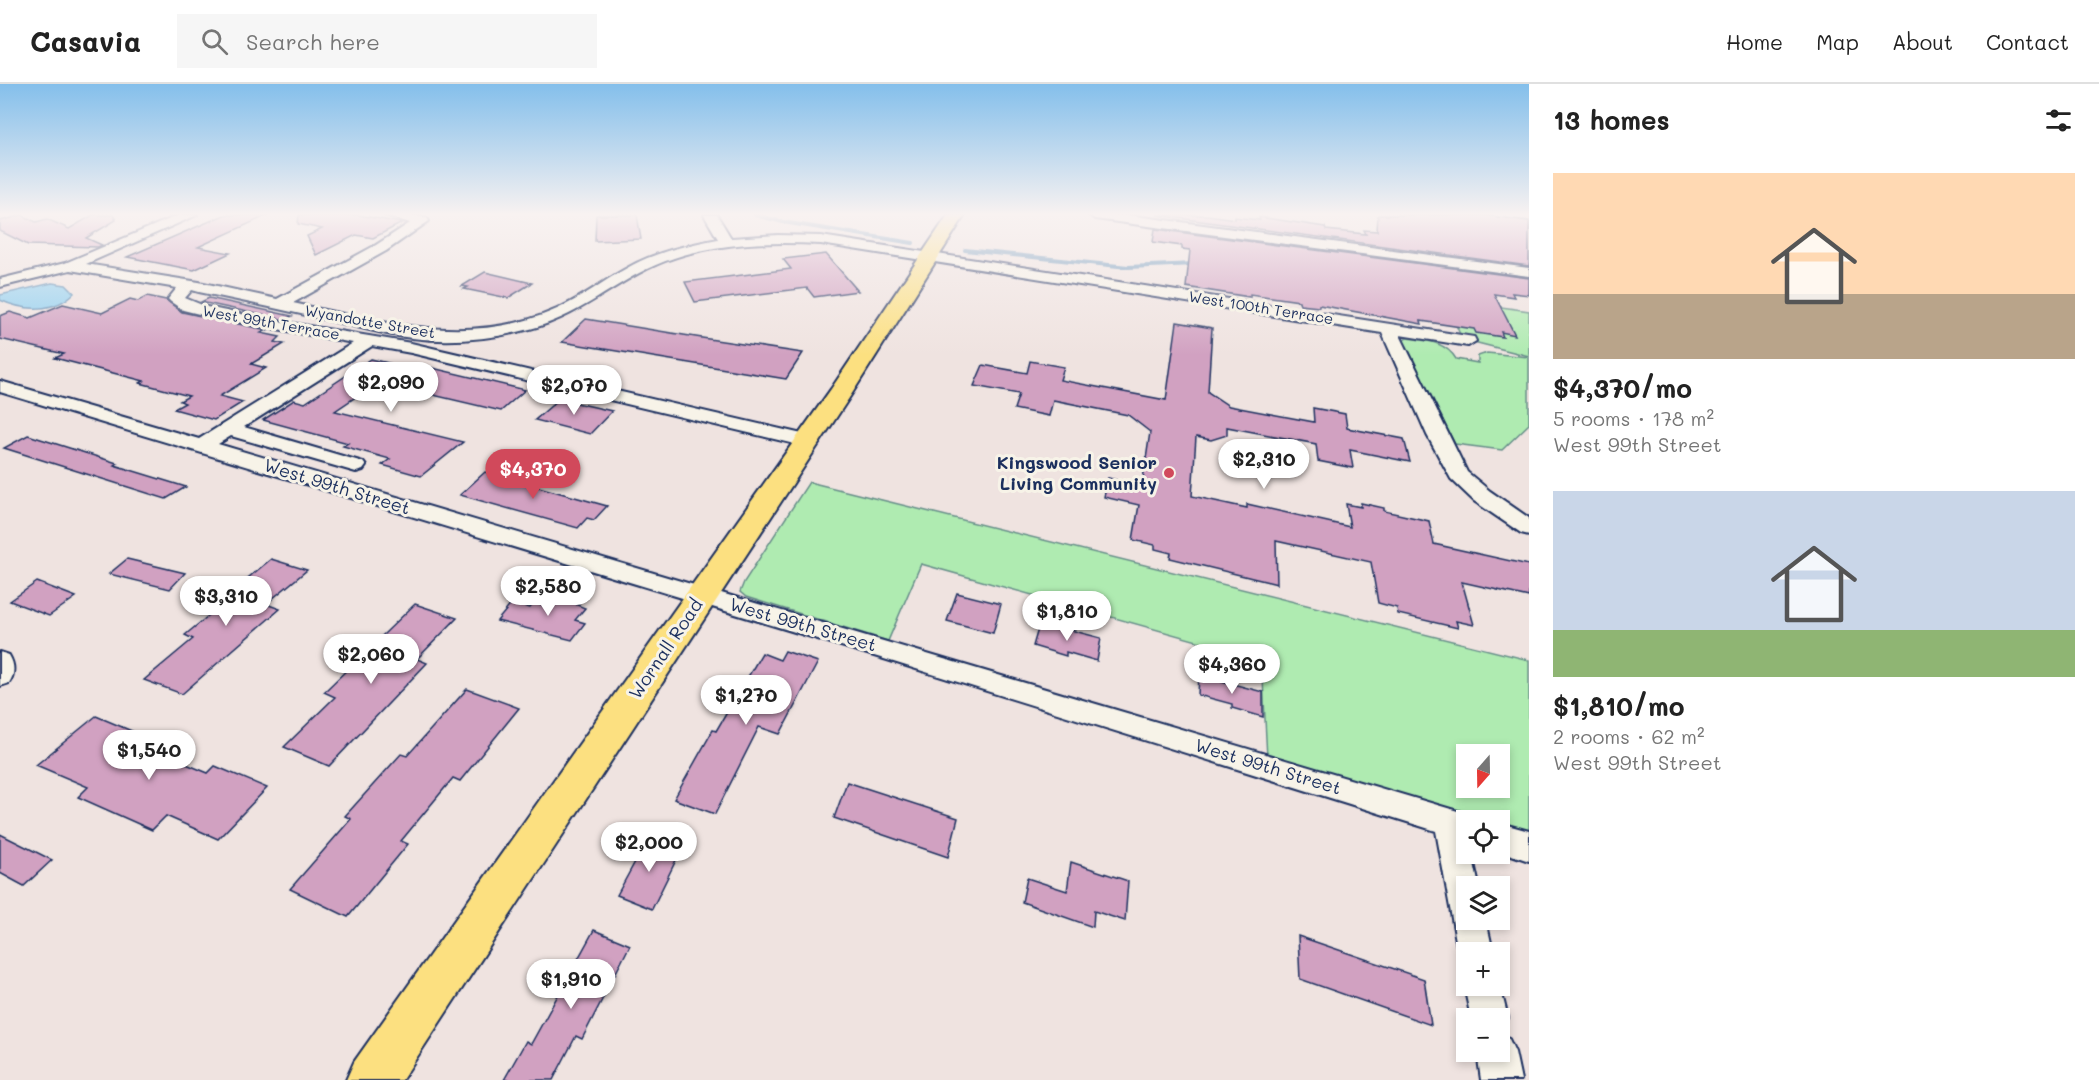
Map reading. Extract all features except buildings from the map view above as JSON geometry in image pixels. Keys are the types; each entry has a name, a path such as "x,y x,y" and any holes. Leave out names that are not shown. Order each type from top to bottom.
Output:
{"main road":[{"name":"Wornall Road","path":"372,1080 703,596 927,261"}],"street":[{"path":"0,283 81,261"},
{"path":"278,304 356,261"},
{"name":"Wyandotte Street","path":"70,266 188,285 411,333 447,336 489,332 548,318 564,312 652,261"},
{"name":"West 100th Terrace","path":"952,261 1468,341"},
{"path":"1449,261 1529,272"},
{"name":"West 99th Terrace","path":"188,285 176,299 192,308 268,325 370,340 808,441"},
{"path":"1389,329 1437,435 1458,475 1482,496 1529,528"},
{"path":"201,446 370,340"},
{"name":"West 99th Street","path":"0,386 1456,824"},
{"path":"228,429 356,466"},
{"path":"0,662 0,676"},
{"path":"1510,840 1529,846"},
{"path":"1498,1062 1501,1080"}],"green space":[{"path":"1445,299 1529,311 1529,356 1462,339"},
{"path":"1407,338 1441,345 1456,359 1478,363 1478,356 1487,353 1529,357 1529,424 1502,450 1455,444 1402,341"},
{"path":"809,482 1529,660 1529,836 1510,830 1510,810 1456,810 1456,814 1267,758 1262,659 921,564 888,641 746,597 740,592 744,582"}],"water":[{"path":"52,283 66,285 74,293 57,304 38,308 9,304 0,300 0,295"}],"waterway":[{"path":"1075,261 1128,267 1194,264"}],"place":[{"name":"Kingswood Senior Living Community","path":"1169,473"}]}
